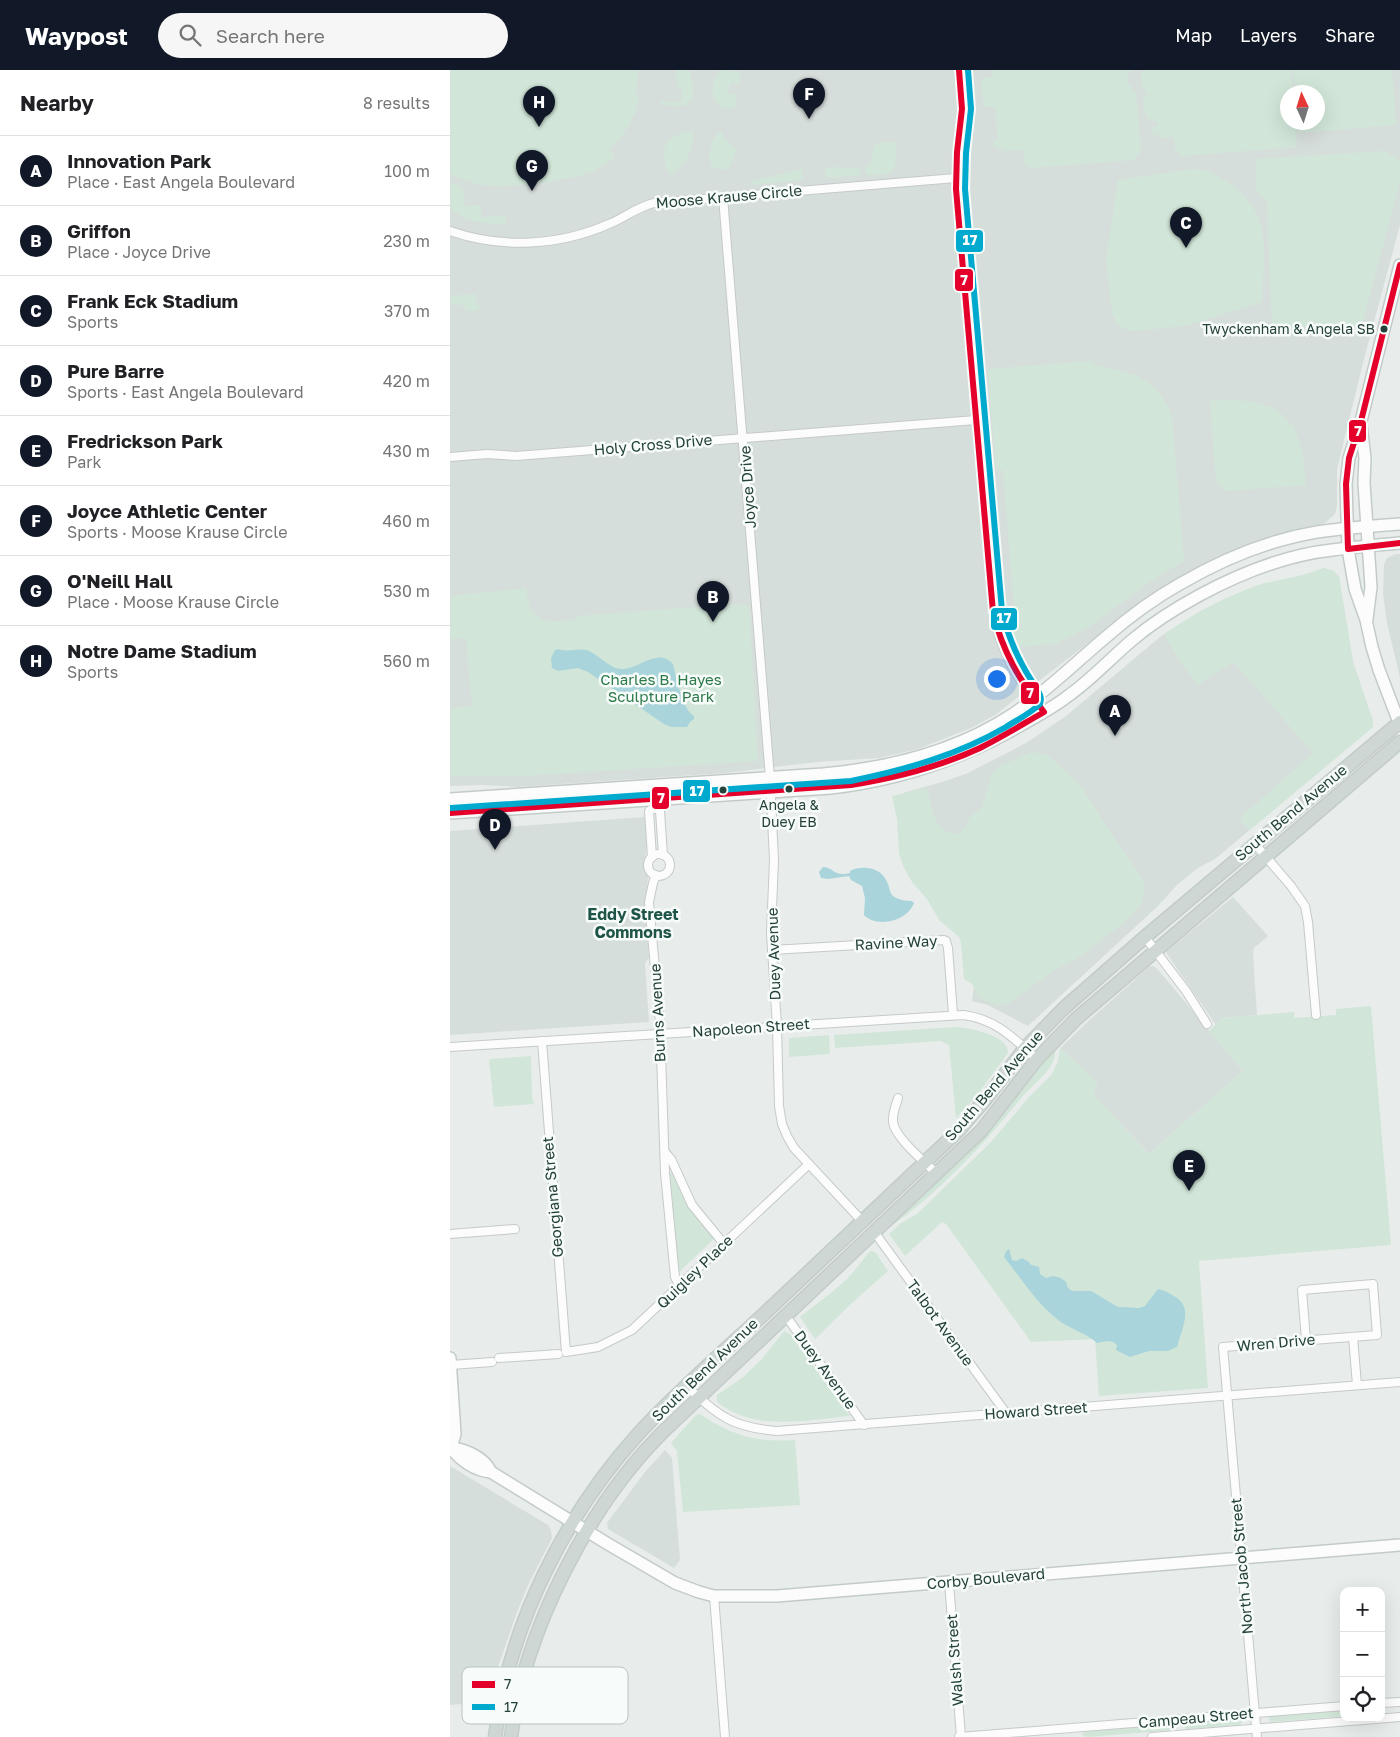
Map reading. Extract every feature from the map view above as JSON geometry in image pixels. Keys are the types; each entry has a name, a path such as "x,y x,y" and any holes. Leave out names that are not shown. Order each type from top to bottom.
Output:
{"main road":[{"path":"1400,265 1361,421 1349,458 1346,484 1346,529 1354,588 1366,620 1379,670 1400,723"},
{"path":"1361,421 1365,458 1364,483 1371,587 1366,620"},
{"path":"450,799 849,772 907,760 947,747 1013,714 1132,616 1187,580 1236,556 1280,541 1316,532 1400,524"},
{"path":"450,813 654,803 851,785 915,772 978,748 1044,712 1073,693 1147,629 1200,595 1232,579 1267,566 1322,551 1400,543"},
{"name":"South Bend Avenue","path":"511,1667 525,1620 540,1582 573,1521 594,1488 640,1433 686,1386 972,1116 1025,1048 1064,1008 1145,937 1400,723"},
{"name":"South Bend Avenue","path":"528,1667 540,1625 571,1559 605,1501 631,1466 658,1437 981,1131 1037,1059 1076,1019 1400,742"},
{"path":"450,1358 455,1434 450,1448 464,1461 482,1471 491,1472 588,1530"},
{"name":"Corby Boulevard","path":"588,1530 608,1544 675,1583 714,1596 777,1596 1400,1545"},
{"name":"South Bend Avenue","path":"495,1737 497,1724"},
{"name":"South Bend Avenue","path":"512,1737 514,1724"}],"street":[{"path":"960,70 962,109 956,152 956,178 994,619 1005,654 1033,699 1044,712"},
{"name":"Moose Krause Circle","path":"450,231 501,242 544,242 594,230 616,221 641,207 654,203 956,178"},
{"name":"Joyce Drive","path":"723,197 770,778"},
{"name":"Holy Cross Drive","path":"450,457 487,454 516,456 976,420"},
{"name":"Duey Avenue","path":"770,778 774,860 772,950 779,1106 782,1124 787,1136 808,1165 862,1221"},
{"path":"652,857 657,854 663,855 669,861 670,867 665,874 656,875 649,866 652,857 648,812 654,803 660,811 663,855"},
{"path":"1255,844 1300,897 1307,914 1316,1015"},
{"name":"Burns Avenue","path":"656,875 650,902 661,1034 661,1091 665,1173 675,1277 680,1286"},
{"path":"1145,937 1186,991 1207,1024"},
{"name":"Ravine Way","path":"772,950 944,940 948,945 953,1014"},
{"name":"Napoleon Street","path":"450,1047 953,1014 971,1016 993,1023 1002,1028 1037,1059"},
{"name":"Georgiana Street","path":"542,1041 562,1353"},
{"path":"898,1098 893,1123 896,1129 904,1141 937,1174"},
{"name":"Burns Avenue","path":"665,1152 671,1159 692,1205 724,1244"},
{"name":"Quigley Place","path":"451,1365 562,1353 598,1347 624,1335 645,1319 808,1165"},
{"path":"450,1234 515,1228"},
{"name":"Talbot Avenue","path":"875,1233 1006,1413"},
{"name":"Wren Drive","path":"1227,1396 1223,1347 1377,1335 1373,1284 1302,1290 1306,1340"},
{"name":"Duey Avenue","path":"786,1316 864,1425"},
{"path":"1353,1337 1357,1385"},
{"name":"Howard Street","path":"686,1386 715,1412 736,1423 755,1429 791,1431 1400,1382"},
{"name":"North Jacob Street","path":"1227,1396 1257,1737"},
{"name":"Walsh Street","path":"949,1582 960,1737"},
{"path":"714,1596 725,1737"},
{"path":"1385,1703 1400,1702"},
{"name":"Campeau Street","path":"960,1737 1340,1706"},
{"name":"Campeau Street","path":"1152,1737 1400,1717"}],"shaded area":[{"path":"450,70 1400,70 1400,225 1337,469 1337,506 1335,514 1325,523 1213,560 1174,580 1140,603 995,715 971,728 918,749 880,758 817,762 725,773 517,787 450,786"},
{"path":"1400,554 1400,678 1387,623 1383,594 1384,565 1387,558"},
{"path":"1324,568 1334,571 1339,577 1353,662 1373,721 1373,727 1215,859 1198,868 1177,885 1158,906 1028,1026 988,1005 972,1001 975,977 974,949 904,820 903,793 968,773 1026,743 1066,716 1160,637 1202,610 1251,588 1298,577"},
{"path":"645,817 647,837 645,862 648,877 645,910 649,958 645,963 649,1022 450,1035 450,831"},
{"path":"1233,897 1268,936 1254,948 1253,953 1257,1015 1222,1018 1216,1025 1167,954 1167,951"},
{"path":"1150,966 1154,966 1160,972 1243,1071 1149,1154 1093,1095 1097,1083 1060,1048"},
{"path":"665,1450 672,1458 680,1560 674,1568 608,1529 607,1523 645,1472"},
{"path":"450,1466 548,1525 552,1538 529,1583 498,1667 462,1667 462,1704 450,1705"}],"green space":[{"path":"450,70 638,70 636,98 639,99 628,126 609,149 615,158 600,167 585,174 540,183 483,185 450,174"},
{"path":"676,70 689,70 693,89 690,102 679,106 660,103 660,101 667,101 668,103 682,101 681,87 677,87"},
{"path":"721,70 740,72 739,84 730,83 728,94 737,95 735,107 730,109 717,103 713,94 712,89 715,78"},
{"path":"992,70 1133,70 1127,76 1127,83 1136,93 1141,151 1133,160 1032,168 1024,163 1023,150 1002,151 1002,148 994,148 993,141 998,140 995,107 984,107 981,85 982,78 993,77"},
{"path":"1143,70 1291,70 1292,85 1280,85 1280,130 1296,130 1297,147 1182,156 1175,150 1174,137 1161,138 1160,135 1153,135 1152,127 1157,127 1157,121 1149,120 1144,111 1143,97 1152,95 1145,94 1145,87 1142,87 1141,72"},
{"path":"1293,70 1392,70 1396,125 1298,133 1298,130 1325,130 1325,85 1294,85"},
{"path":"721,131 726,141 737,149 727,169 716,169 712,166 709,157 713,139"},
{"path":"684,132 694,132 692,145 688,157 676,172 670,175 664,161 664,149 671,140"},
{"path":"894,142 896,144 896,161 892,170 882,175 865,175 866,165 869,166 876,143"},
{"path":"1385,151 1400,161 1400,181 1362,325 1272,328 1267,200 1256,190 1256,159"},
{"path":"825,168 860,169 861,175 831,178 825,176"},
{"path":"802,169 803,178 798,181 755,185 752,183 753,181"},
{"path":"1199,169 1217,176 1233,186 1246,198 1255,211 1263,239 1262,302 1185,326 1132,331 1122,328 1116,322 1112,313 1106,259 1118,180"},
{"path":"450,182 463,188 465,206 480,205 482,217 505,215 506,224 477,222 456,213 450,207"},
{"path":"476,294 476,302 481,310 468,311 462,305 450,304 450,296"},
{"path":"1091,361 1100,366 1144,380 1158,391 1168,407 1172,417 1184,561 1151,581 1089,627 1055,644 1015,647 1008,616 1013,613 1014,607 1003,470 996,470 988,369"},
{"path":"1236,400 1271,408 1283,415 1291,424 1302,450 1306,485 1226,491 1216,481 1210,401"},
{"path":"1324,568 1334,571 1339,577 1353,662 1373,721 1373,727 1250,830 1239,819 1313,753 1234,662 1208,677 1199,685 1182,665 1165,633 1206,608 1239,592"},
{"name":"Charles B. Hayes Sculpture Park","path":"526,588 531,609 535,615 547,621 575,620 578,616 736,604 749,606 758,761 523,776 450,776 450,708 472,706 466,638 450,639 450,596"},
{"path":"1032,752 1047,755 1081,786 1145,886 1142,902 1127,920 1078,958 1056,969 1011,1002 998,1006 980,998 972,984 964,979 959,937 939,920 927,899 912,882 904,868 899,854 897,819 892,796 927,788 932,811 939,824 950,833 959,834 966,826 970,817 982,807 992,774 1000,766"},
{"path":"1371,1006 1391,1245 1199,1261 1208,1388 1099,1396 1095,1339 1031,1342 946,1224 942,1222 905,1256 889,1234 901,1223 917,1214 990,1143 1029,1097 1052,1074 1058,1061 1060,1048 1097,1083 1093,1095 1149,1154 1243,1071 1209,1031 1222,1018 1294,1012 1294,1018 1336,1015 1336,1009"},
{"path":"956,1027 979,1031 996,1037 1007,1047 1008,1053 974,1099 956,1118 949,1045 941,1041 835,1048 834,1035"},
{"path":"829,1035 830,1054 789,1057 789,1038"},
{"path":"1055,1048 1053,1062 1049,1069 1022,1097 976,1151 942,1185 887,1229"},
{"path":"531,1056 532,1098 534,1104 494,1107 489,1059"},
{"path":"670,1173 692,1210 715,1238 678,1273"},
{"path":"870,1251 875,1252 888,1271 815,1339 800,1317 847,1279"},
{"path":"784,1331 790,1334 850,1416 799,1421 764,1421 732,1411 717,1402 717,1395 742,1378 762,1359"},
{"path":"700,1414 723,1427 745,1436 768,1440 795,1440 800,1505 683,1512 677,1451 671,1443 696,1415"},
{"path":"1340,1709 1340,1716 1271,1722 1268,1719 1271,1715"},
{"path":"1241,1718 1242,1722 1240,1725 1186,1729 1183,1726 1185,1722"},
{"path":"1172,1723 1175,1726 1173,1730 1088,1737 1082,1735 1085,1730"}],"water":[{"path":"555,650 589,651 619,669 629,668 655,658 667,659 673,664 683,701 686,708 694,716 694,719 687,727 671,727 588,672 578,668 558,671 552,668 551,658"},
{"path":"823,867 840,874 850,873 850,871 860,868 876,870 884,877 893,896 914,903 905,915 898,919 883,922 869,919 864,915 865,898 862,886 851,880 849,876 821,878 819,872"},
{"path":"1009,1249 1012,1260 1016,1261 1022,1258 1031,1265 1039,1267 1040,1274 1046,1278 1053,1276 1061,1278 1072,1291 1091,1291 1118,1307 1139,1308 1145,1306 1158,1289 1169,1293 1179,1300 1185,1311 1184,1325 1177,1347 1168,1351 1149,1351 1130,1357 1116,1350 1117,1345 1113,1342 1097,1343 1057,1319 1042,1306 1004,1257"}],"transit line":[{"name":"7","path":"450,813 851,785 884,779 949,761 980,748 1044,712 1027,689 1013,665 1001,640 993,612 956,189 957,152 962,109 959,70"},
{"name":"17","path":"451,808 851,781 891,772 969,746 1006,727 1040,704 1038,690 1014,648 1002,611 965,189 966,153 971,109 968,70"},
{"name":"7","path":"1400,265 1361,421 1349,458 1346,484 1348,549 1400,543"}],"place":[{"name":"Joyce Athletic Center","path":"809,119"},
{"name":"Notre Dame Stadium","path":"539,127"},
{"name":"O'Neill Hall","path":"532,191"},
{"name":"Frank Eck Stadium","path":"1186,248"},
{"name":"Twyckenham & Angela SB","path":"1384,329"},
{"name":"Griffon","path":"713,622"},
{"name":"Innovation Park","path":"1115,736"},
{"name":"Angela & Duey EB","path":"789,789"},
{"name":"Pure Barre","path":"495,850"},
{"name":"Fredrickson Park","path":"1189,1191"}],"district":[{"name":"Eddy Street Commons","path":"633,923"}]}
